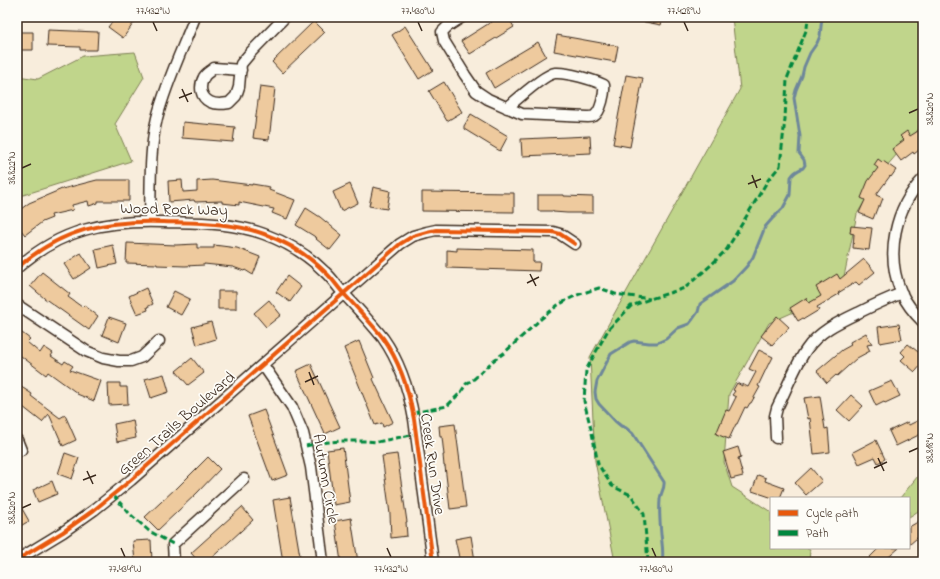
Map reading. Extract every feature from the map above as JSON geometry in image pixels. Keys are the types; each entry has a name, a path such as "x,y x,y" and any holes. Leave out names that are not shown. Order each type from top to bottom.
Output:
{"street":[{"path":"150,221 152,152 157,118 195,17"},
{"path":"241,70 242,64 251,52 285,17"},
{"path":"462,17 442,32 444,41 464,75 476,90 488,99 507,108 522,114 588,117 594,116 599,111 605,90 604,85 566,73 554,73 528,90 507,108"},
{"path":"923,179 911,193 900,217 896,229 894,252 895,269 902,293 910,307 923,322"},
{"name":"Wood Rock Way","path":"17,268 27,258 64,236 106,224 150,221 216,224 249,229 265,234 298,250 326,272 343,294"},
{"name":"Green Trails Boulevard","path":"17,560 63,532 94,510 131,480 400,244 413,236 427,232 446,230 554,232 560,234 575,244"},
{"path":"776,438 775,416 777,408 800,361 812,343 822,332 835,324 902,293"},
{"name":"Creek Run Drive","path":"343,294 372,324 384,340 396,361 405,382 414,419 433,562"},
{"path":"17,305 86,351 103,358 119,361 131,361 142,357 159,341"},
{"name":"Autumn Circle","path":"262,365 292,407 303,434 311,467 323,562"},
{"path":"17,440 21,450"},
{"path":"174,562 173,544 244,479"}],"green space":[{"path":"732,17 923,17 923,124 885,168 857,214 841,291 769,323 729,394 724,462 732,487 770,511 770,549 810,549 809,562 615,562 595,461 590,357 740,89"},
{"path":"135,52 144,77 115,124 131,161 17,197 17,76 38,79 83,56"},
{"path":"923,475 923,508 910,516 910,497 901,497 918,476"}],"building":[{"path":"116,17 138,17 123,38 108,27"},
{"path":"499,17 508,17 514,27 470,54 461,41"},
{"path":"641,17 663,17 661,25 640,21"},
{"path":"314,21 325,32 282,73 272,62"},
{"path":"405,26 433,70 419,79 392,35"},
{"path":"48,30 98,32 97,50 80,50 80,47 47,46"},
{"path":"17,32 33,32 33,50 17,50"},
{"path":"557,35 618,46 615,62 554,51"},
{"path":"538,42 546,56 494,88 486,73"},
{"path":"626,75 643,78 630,147 613,144"},
{"path":"444,82 462,112 447,121 429,91"},
{"path":"260,86 275,88 269,140 253,138"},
{"path":"471,114 508,136 500,151 464,129 464,126"},
{"path":"183,122 235,127 233,142 182,138"},
{"path":"923,128 923,147 901,161 892,149 904,140 900,136 907,131 910,136"},
{"path":"590,136 591,153 522,156 521,139"},
{"path":"878,159 896,170 876,195 883,198 873,219 859,213 865,200 861,198 868,181 878,168 874,165"},
{"path":"97,180 129,180 129,201 98,201 98,203 89,206 88,201 72,205 73,210 51,215 52,218 42,222 25,235 17,225 17,212 29,203 62,189"},
{"path":"182,180 183,192 197,191 197,181 212,180 270,187 269,190 295,200 287,219 272,213 274,209 239,202 239,205 222,203 222,201 195,202 194,200 169,202 168,181"},
{"path":"350,184 358,203 341,211 333,192"},
{"path":"373,187 390,191 387,209 369,206"},
{"path":"422,192 514,193 514,212 422,211"},
{"path":"538,195 593,197 593,213 538,211"},
{"path":"306,208 320,217 342,235 330,250 316,239 317,238 296,225"},
{"path":"851,226 872,228 869,250 853,248 854,234 850,233"},
{"path":"127,243 176,245 197,244 197,248 214,248 214,245 237,248 260,257 253,275 245,270 244,271 233,267 204,264 185,266 126,263"},
{"path":"113,245 117,264 99,268 95,249"},
{"path":"457,248 533,250 533,262 540,262 539,271 447,268 447,250 457,251"},
{"path":"81,253 91,268 74,279 64,264"},
{"path":"864,259 875,272 859,285 856,282 817,307 819,310 798,321 790,308 806,298 809,303 821,296 816,287 837,274 840,279"},
{"path":"42,272 70,294 68,297 82,307 84,305 98,316 89,330 44,298 30,286"},
{"path":"287,276 301,287 290,302 276,292"},
{"path":"146,288 153,304 147,307 148,310 137,314 129,296"},
{"path":"174,291 190,299 181,315 166,307"},
{"path":"218,291 236,291 236,309 218,309"},
{"path":"269,300 281,315 266,327 254,313"},
{"path":"777,316 789,327 772,345 761,336"},
{"path":"109,317 126,323 119,342 102,335"},
{"path":"211,322 216,339 197,345 192,327"},
{"path":"899,324 902,339 880,343 878,327"},
{"path":"22,333 30,339 27,342 40,353 44,347 53,353 51,356 63,364 65,361 73,366 70,370 101,381 94,401 77,394 48,372 46,375 17,353 17,339"},
{"path":"866,333 872,344 867,345 870,351 857,358 827,383 817,371 842,350 851,345 850,342"},
{"path":"359,341 374,378 373,379 393,422 383,427 382,423 375,425 344,348"},
{"path":"908,344 922,355 920,357 923,359 923,363 915,372 901,360 905,356 901,352"},
{"path":"759,350 773,357 758,386 760,387 751,403 747,408 745,407 729,439 716,434 726,410 729,411 736,397 732,395 735,391 733,390 737,383 748,387 756,372 749,369"},
{"path":"192,358 204,373 188,385 176,371"},
{"path":"311,364 340,427 325,434 296,371"},
{"path":"164,374 169,392 151,398 145,379"},
{"path":"892,381 900,396 876,406 869,391"},
{"path":"108,383 120,383 120,387 127,387 128,404 109,405"},
{"path":"17,384 32,394 31,396 60,418 65,415 76,440 63,446 49,414 42,422 23,407 17,416"},
{"path":"851,395 863,406 849,421 837,410"},
{"path":"820,396 825,429 828,428 830,452 814,454 810,418 808,419 804,398"},
{"path":"264,410 288,475 272,481 248,416"},
{"path":"923,418 923,433 896,446 889,431 908,422 909,425"},
{"path":"133,420 136,438 117,442 114,424"},
{"path":"455,424 466,507 450,509 444,466 442,437 440,437 439,426"},
{"path":"876,440 885,459 878,463 875,457 859,464 853,452"},
{"path":"738,447 741,457 738,458 743,476 731,479 723,452"},
{"path":"343,448 350,502 334,505 327,450"},
{"path":"65,453 79,458 72,479 58,474"},
{"path":"397,454 407,522 407,536 391,538 390,514 382,456"},
{"path":"208,457 220,469 158,530 145,517"},
{"path":"811,468 822,481 806,495 795,483"},
{"path":"758,475 766,478 765,481 784,488 780,497 770,497 752,491"},
{"path":"52,481 57,494 38,502 33,490"},
{"path":"290,497 301,562 283,562 273,500"},
{"path":"17,500 29,521 17,528"},
{"path":"242,507 253,520 207,562 199,562 191,553"},
{"path":"351,518 358,562 341,562 335,521"},
{"path":"923,519 923,535 910,544 910,526"},
{"path":"471,536 475,561 460,562 455,539"},
{"path":"151,540 152,562 135,562 133,541"},
{"path":"878,549 898,549 883,562 865,562"}],"waterway":[{"path":"662,562 663,552 660,526 660,498 664,487 664,482 633,434 615,421 599,404 596,399 595,392 597,381 611,354 630,342 657,343 666,339 678,328 689,324 698,312 700,304 733,281 753,257 765,227 783,208 790,195 791,177 796,171 803,168 805,165 804,160 799,153 800,136 794,98 804,67 820,36 822,17"}],"marked path":[{"path":"648,562 644,514 631,495 612,486 598,464 584,401 586,370 608,330 631,306 685,288 727,249 768,180 780,166 785,119 787,79 807,28 808,17"},
{"path":"413,413 447,406 461,392 466,384 504,353 542,318 558,305 571,298 599,288 615,294 650,299"},
{"path":"306,446 341,441 377,442 416,434"},
{"path":"113,495 130,514 149,531 173,544"}],"cycle path":[{"path":"17,268 50,244 68,236 103,225 142,222 201,223 239,227 272,237 304,255 328,275 374,327 389,347 399,367 414,419 433,562"},
{"path":"17,560 63,532 94,510 131,480 400,244 413,236 436,230 553,232 560,234 575,244"}]}
